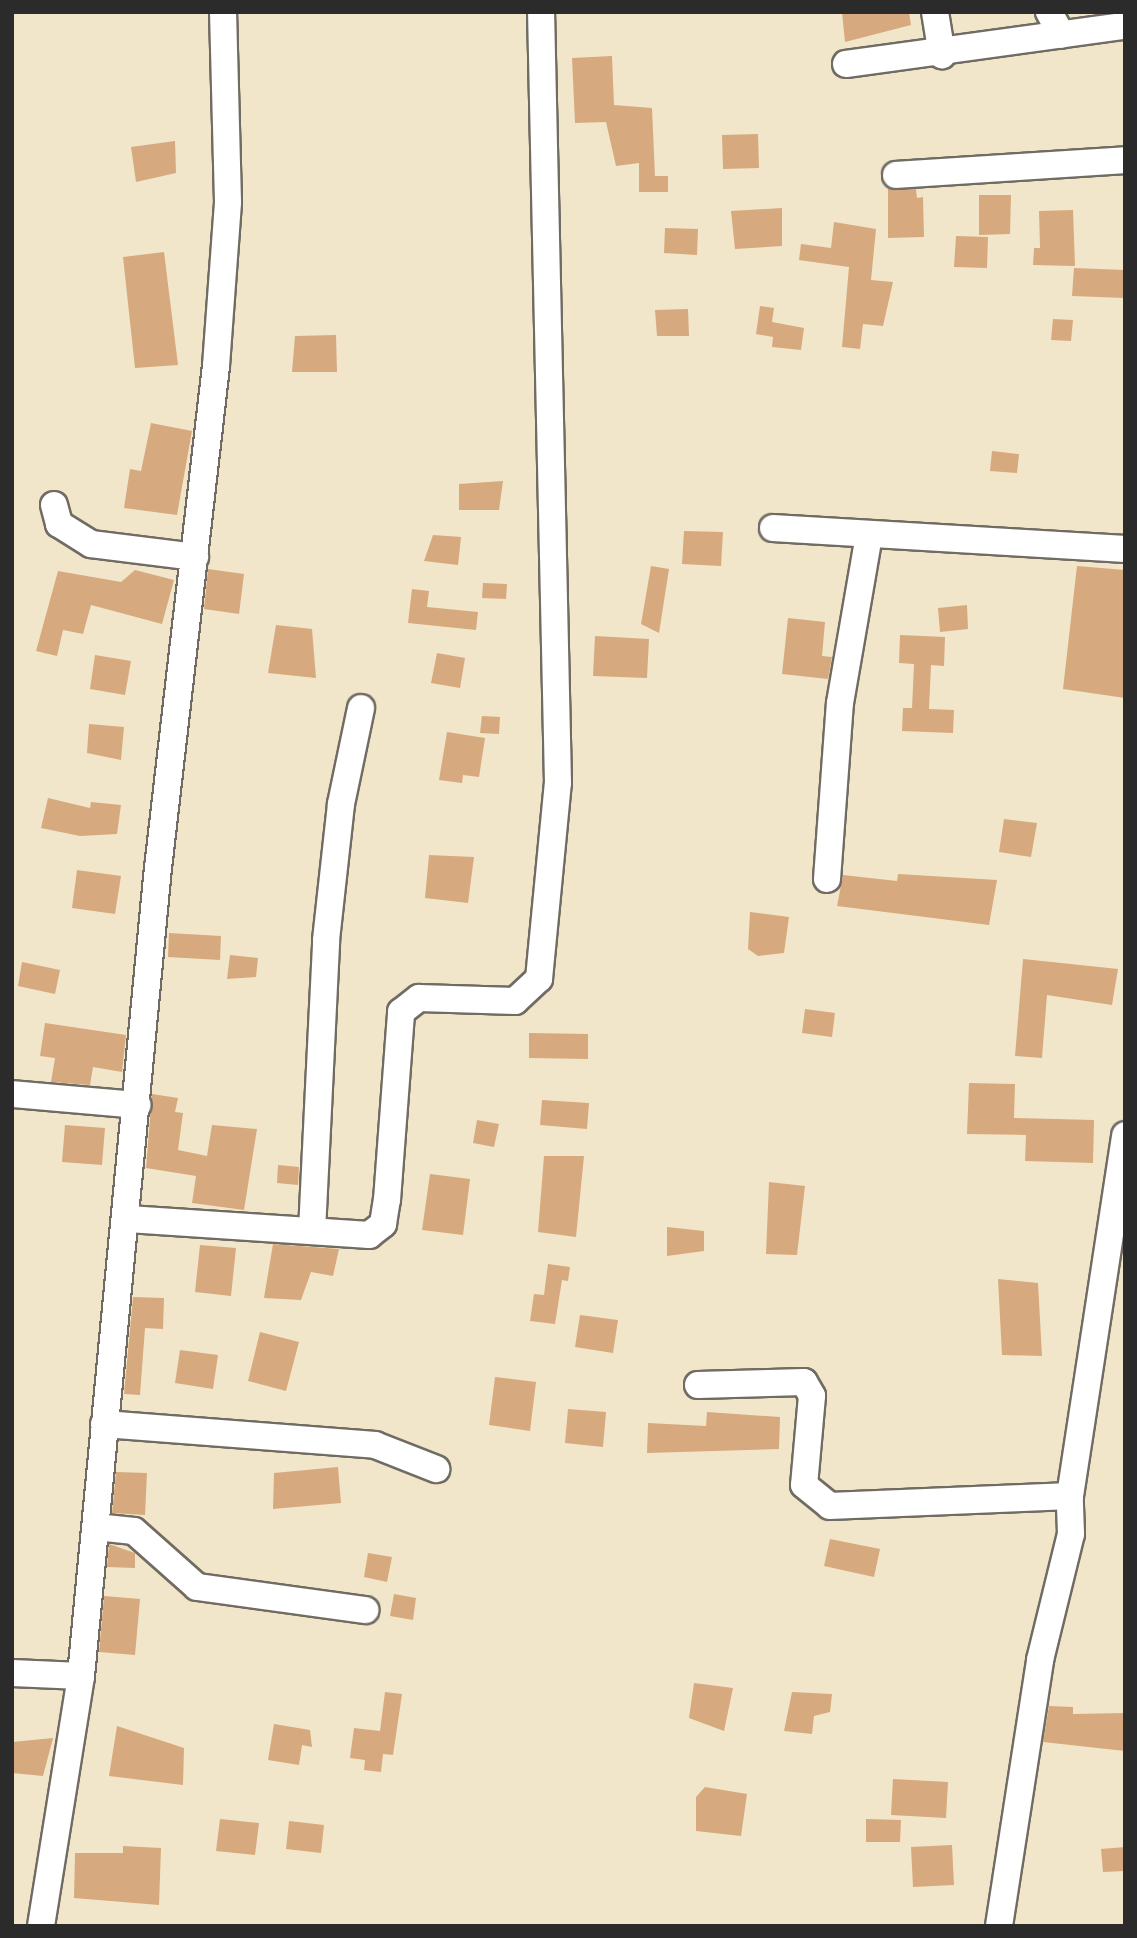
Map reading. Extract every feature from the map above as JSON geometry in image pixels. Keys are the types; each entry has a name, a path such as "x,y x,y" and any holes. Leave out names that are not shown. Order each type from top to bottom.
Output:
{"street":[{"path":"41,1926 81,1676 104,1424 128,1219 195,557 228,202 223,12"},
{"path":"128,1219 369,1235 383,1224 393,1069 408,1003 515,1001 531,993 539,979 558,783 541,12"},
{"path":"934,12 942,55"},
{"path":"846,64 942,55 1055,23 1125,26"},
{"path":"896,175 1125,160"},
{"path":"54,505 59,524 91,544 195,557"},
{"path":"773,528 1125,549"},
{"path":"827,878 840,703 869,535"},
{"path":"312,1231 326,940 341,804 361,708"},
{"path":"12,1094 138,1105"},
{"path":"999,1926 1040,1660 1071,1534 1070,1496 1125,1135"},
{"path":"698,1385 804,1382 813,1396 804,1485 830,1506 1070,1496"},
{"path":"104,1424 374,1445 436,1469"},
{"path":"96,1527 134,1531 197,1587 365,1610"},
{"path":"12,1673 81,1676"}],"building":[{"path":"842,12 909,12 911,25 845,42"},
{"path":"612,56 614,105 652,108 655,176 668,176 668,192 639,192 639,163 616,166 606,122 575,123 572,58"},
{"path":"758,134 759,168 723,169 722,135"},
{"path":"175,141 176,173 136,182 131,147"},
{"path":"888,188 916,189 917,198 923,197 924,237 888,238"},
{"path":"979,195 1011,195 1010,234 979,235"},
{"path":"782,208 782,246 735,249 731,211"},
{"path":"1073,210 1075,266 1033,265 1034,248 1040,248 1039,211"},
{"path":"834,222 876,229 871,280 893,282 883,326 863,324 860,349 842,347 849,267 799,260 801,244 831,248"},
{"path":"665,228 698,229 697,255 664,253"},
{"path":"956,236 988,237 987,268 954,267"},
{"path":"164,252 178,365 135,368 123,257"},
{"path":"1074,268 1125,270 1125,298 1072,296"},
{"path":"760,306 774,308 772,322 804,328 801,350 772,347 773,337 756,334"},
{"path":"688,309 689,336 657,336 655,310"},
{"path":"1053,319 1073,320 1071,341 1051,340"},
{"path":"336,335 337,372 292,372 295,336"},
{"path":"151,423 192,431 177,515 124,508 130,469 141,471"},
{"path":"992,451 1019,454 1017,473 990,471"},
{"path":"503,481 499,510 459,510 459,484"},
{"path":"684,531 723,532 721,566 682,564"},
{"path":"433,535 461,537 458,565 424,561"},
{"path":"651,566 669,569 659,633 641,624"},
{"path":"1077,566 1125,570 1125,698 1063,689"},
{"path":"208,569 244,574 239,614 204,609"},
{"path":"135,570 174,580 162,624 91,605 83,634 63,630 57,656 36,651 58,571 121,582"},
{"path":"483,583 507,584 506,599 482,598"},
{"path":"412,589 429,591 427,607 478,612 476,630 408,623"},
{"path":"967,605 968,629 940,632 938,608"},
{"path":"788,618 825,622 822,656 832,657 828,679 782,674"},
{"path":"276,625 312,629 316,678 268,673"},
{"path":"900,635 945,637 944,666 931,665 929,709 954,710 953,733 902,731 903,708 912,708 914,664 899,663"},
{"path":"595,636 649,639 647,678 593,676"},
{"path":"437,653 465,658 460,688 431,683"},
{"path":"95,655 131,661 125,695 90,689"},
{"path":"482,716 500,717 499,734 480,733"},
{"path":"89,724 124,727 121,760 87,753"},
{"path":"447,732 485,738 479,777 463,775 462,783 439,780"},
{"path":"48,798 90,808 91,802 121,805 117,834 80,836 41,828"},
{"path":"1004,819 1037,823 1031,857 999,852"},
{"path":"429,855 474,857 468,903 425,898"},
{"path":"77,870 121,876 115,914 72,908"},
{"path":"898,874 997,880 989,925 837,906 843,875 897,881"},
{"path":"750,912 789,917 784,953 758,956 748,949"},
{"path":"169,933 221,936 220,960 168,957"},
{"path":"230,955 258,958 256,977 227,979"},
{"path":"1023,959 1118,969 1112,1005 1047,995 1042,1058 1015,1056"},
{"path":"22,962 60,970 55,994 18,986"},
{"path":"805,1009 835,1013 832,1037 802,1033"},
{"path":"45,1023 126,1035 122,1072 93,1067 90,1085 51,1082 55,1058 40,1056"},
{"path":"529,1033 588,1034 588,1059 529,1058"},
{"path":"969,1083 1015,1084 1014,1118 1094,1120 1093,1163 1025,1161 1026,1135 967,1134"},
{"path":"152,1094 178,1098 175,1112 183,1113 178,1150 207,1156 212,1125 257,1129 244,1210 192,1203 196,1176 146,1168"},
{"path":"542,1100 589,1103 587,1129 540,1125"},
{"path":"477,1120 499,1124 494,1147 473,1143"},
{"path":"65,1125 105,1128 102,1165 62,1162"},
{"path":"544,1156 584,1156 576,1237 538,1232"},
{"path":"278,1165 299,1167 298,1185 277,1183"},
{"path":"430,1174 470,1179 463,1235 422,1230"},
{"path":"769,1182 805,1186 797,1255 766,1254"},
{"path":"667,1227 704,1231 704,1251 667,1256"},
{"path":"273,1244 339,1249 333,1276 311,1272 301,1300 264,1298"},
{"path":"200,1245 236,1248 231,1296 195,1292"},
{"path":"548,1264 570,1267 568,1281 562,1280 555,1324 530,1321 534,1294 544,1295"},
{"path":"998,1279 1038,1283 1042,1356 1002,1355"},
{"path":"133,1297 164,1298 163,1329 145,1328 140,1395 124,1394"},
{"path":"580,1315 618,1320 613,1353 575,1347"},
{"path":"260,1332 299,1342 286,1391 248,1381"},
{"path":"180,1350 218,1355 213,1389 175,1383"},
{"path":"495,1377 536,1382 530,1431 489,1425"},
{"path":"568,1409 606,1412 603,1447 565,1443"},
{"path":"707,1412 780,1417 779,1449 647,1453 648,1423 706,1426"},
{"path":"338,1467 341,1503 273,1509 274,1473"},
{"path":"116,1472 147,1473 145,1515 112,1513"},
{"path":"830,1539 880,1549 874,1577 824,1566"},
{"path":"109,1544 135,1553 135,1568 107,1567"},
{"path":"368,1553 392,1557 387,1582 364,1577"},
{"path":"394,1594 416,1598 413,1620 390,1616"},
{"path":"104,1596 140,1599 135,1655 99,1652"},
{"path":"694,1683 733,1688 724,1731 689,1718"},
{"path":"385,1692 402,1694 393,1755 383,1754 381,1772 364,1770 365,1760 350,1758 354,1728 380,1731"},
{"path":"792,1692 832,1694 830,1712 814,1716 812,1734 784,1731"},
{"path":"1049,1706 1073,1707 1073,1714 1125,1713 1125,1751 1043,1742"},
{"path":"274,1724 310,1730 312,1747 302,1745 299,1765 268,1760"},
{"path":"117,1726 184,1748 183,1785 109,1776"},
{"path":"53,1738 43,1776 12,1773 12,1742"},
{"path":"893,1779 948,1782 946,1818 891,1815"},
{"path":"705,1787 747,1794 741,1836 696,1831 696,1797"},
{"path":"220,1819 259,1823 255,1855 216,1851"},
{"path":"866,1819 901,1820 900,1842 866,1842"},
{"path":"289,1821 324,1825 321,1853 286,1849"},
{"path":"952,1845 954,1885 913,1887 911,1847"},
{"path":"123,1846 161,1848 159,1905 74,1898 75,1853 123,1853"},
{"path":"1125,1847 1125,1871 1103,1872 1101,1849"}]}
